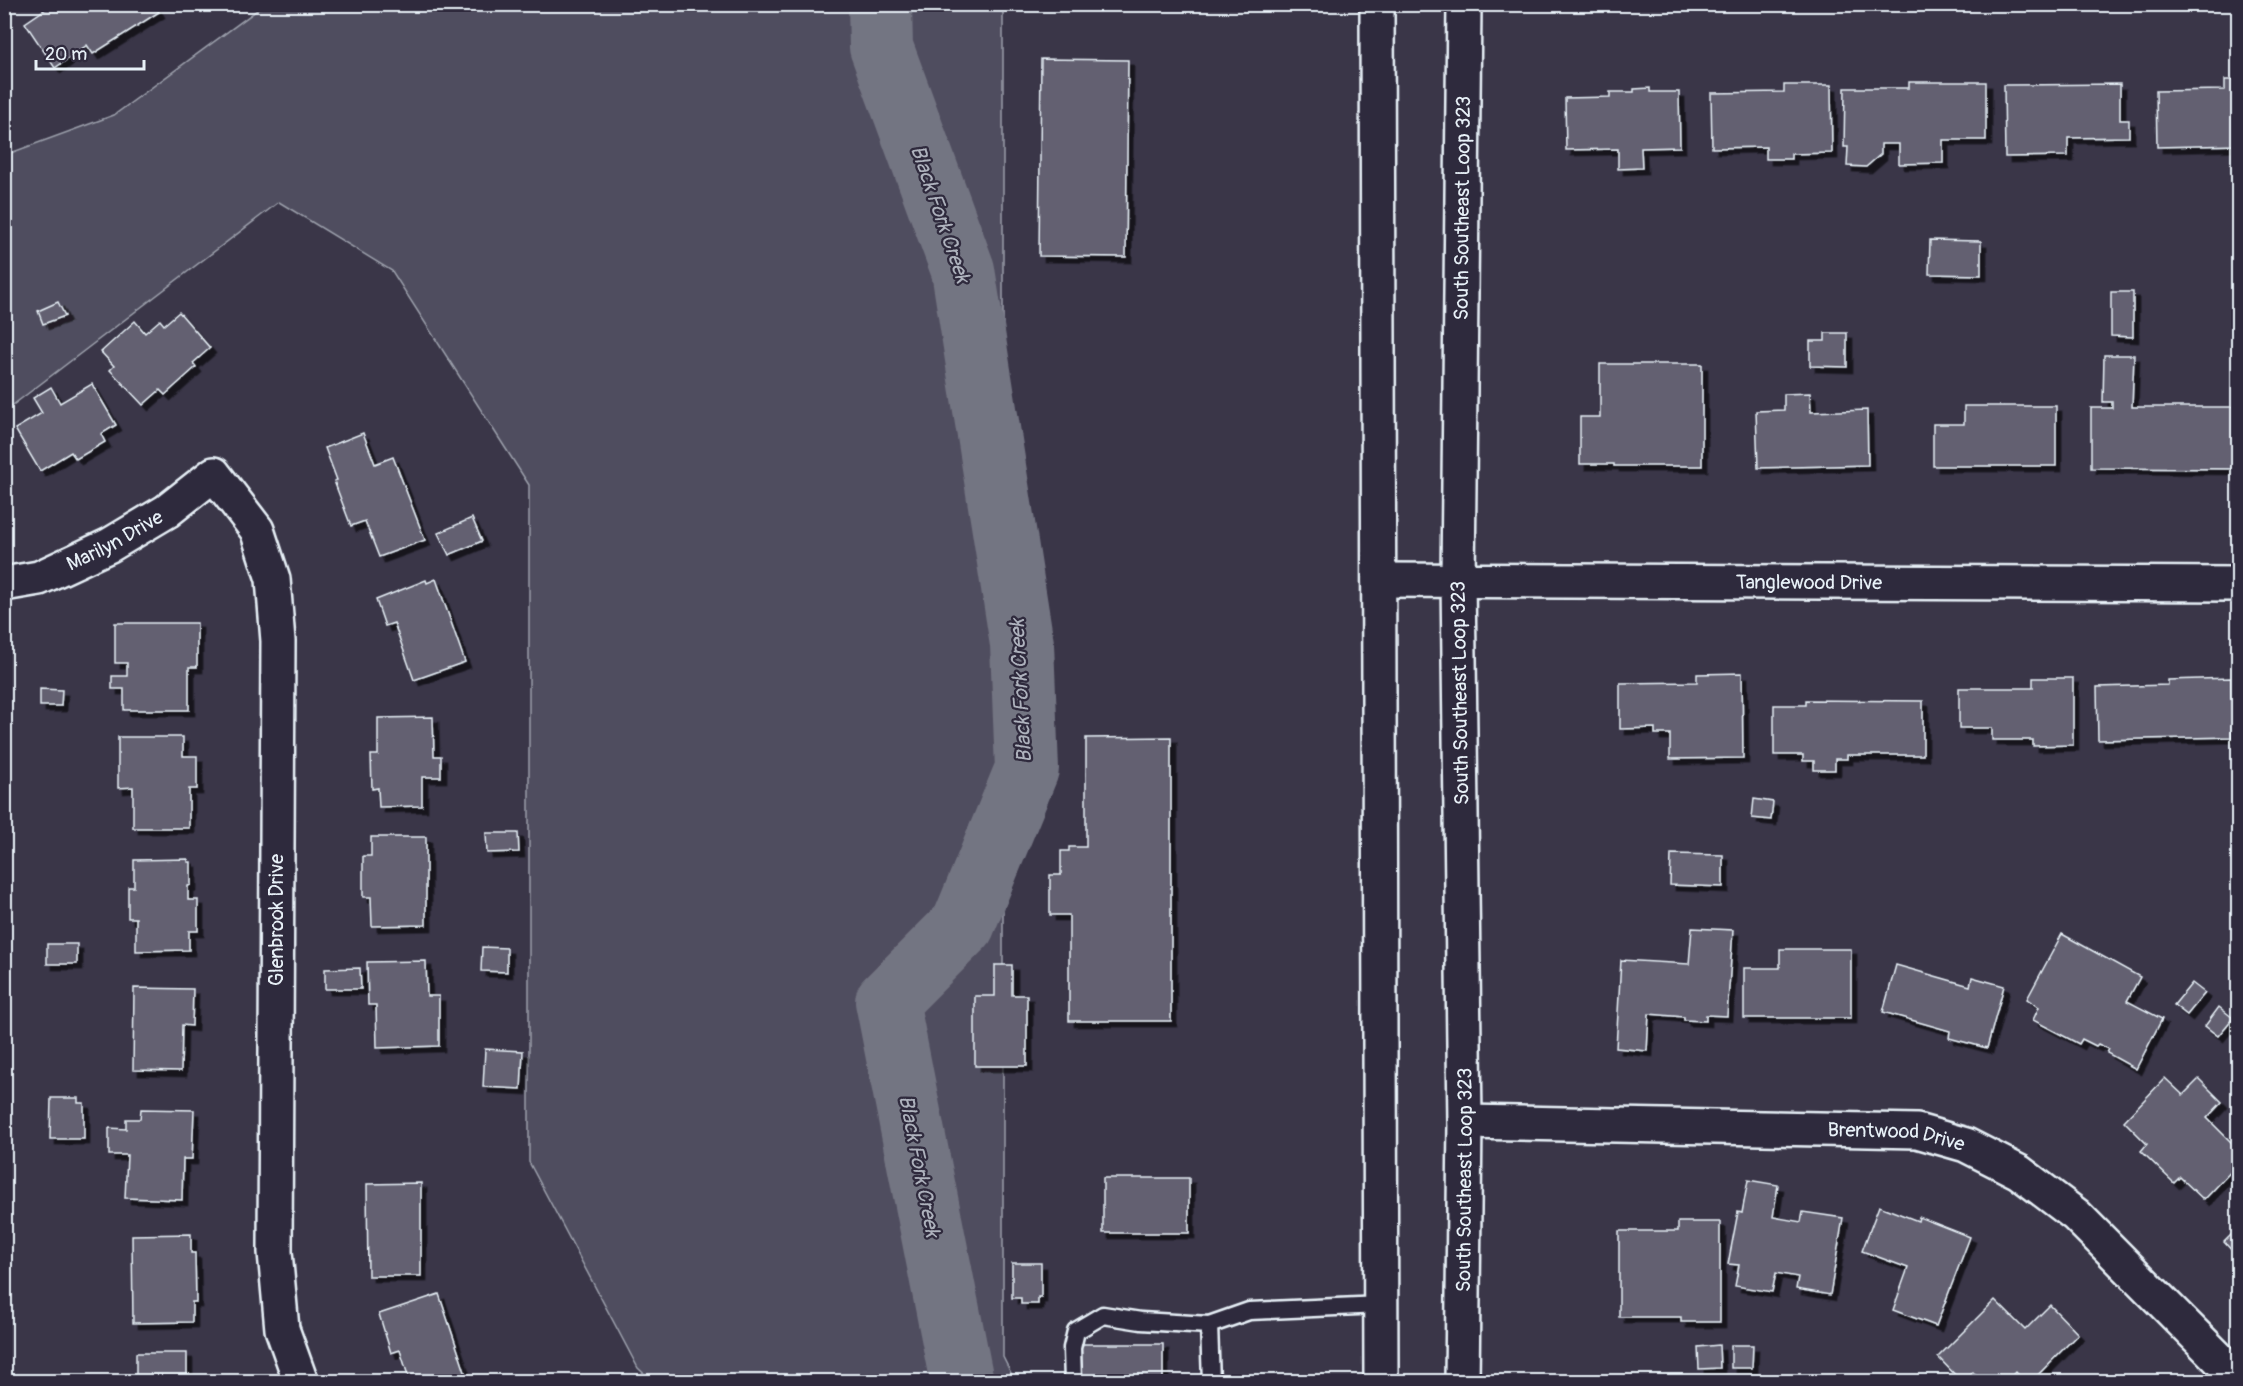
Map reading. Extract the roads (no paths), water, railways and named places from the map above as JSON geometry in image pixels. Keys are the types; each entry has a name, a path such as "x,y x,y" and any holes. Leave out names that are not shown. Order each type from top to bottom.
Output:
{"main road":[{"path":"1377,4 1381,1382"},
{"name":"South Southeast Loop 323","path":"1462,1382 1465,1122 1458,580 1464,4"},
{"name":"Marilyn Drive","path":"4,584 39,578 110,545 167,511 214,474"},
{"name":"Glenbrook Drive","path":"214,474 257,530 273,579 278,641 275,1252 282,1329 301,1382"},
{"name":"Tanglewood Drive","path":"1379,580 2238,584"},
{"name":"Brentwood Drive","path":"1465,1122 1917,1131 1966,1145 2019,1172 2076,1215 2238,1378"}],"lane":[{"path":"1073,1382 1072,1348 1076,1330 1103,1315 1141,1321 1209,1325 1249,1311 1381,1305"},
{"path":"1209,1325 1211,1382"}],"waterway":[{"name":"Black Fork Creek","path":"880,4 881,47 963,270 1022,644 1027,769 963,925 887,1001 962,1382"}]}
